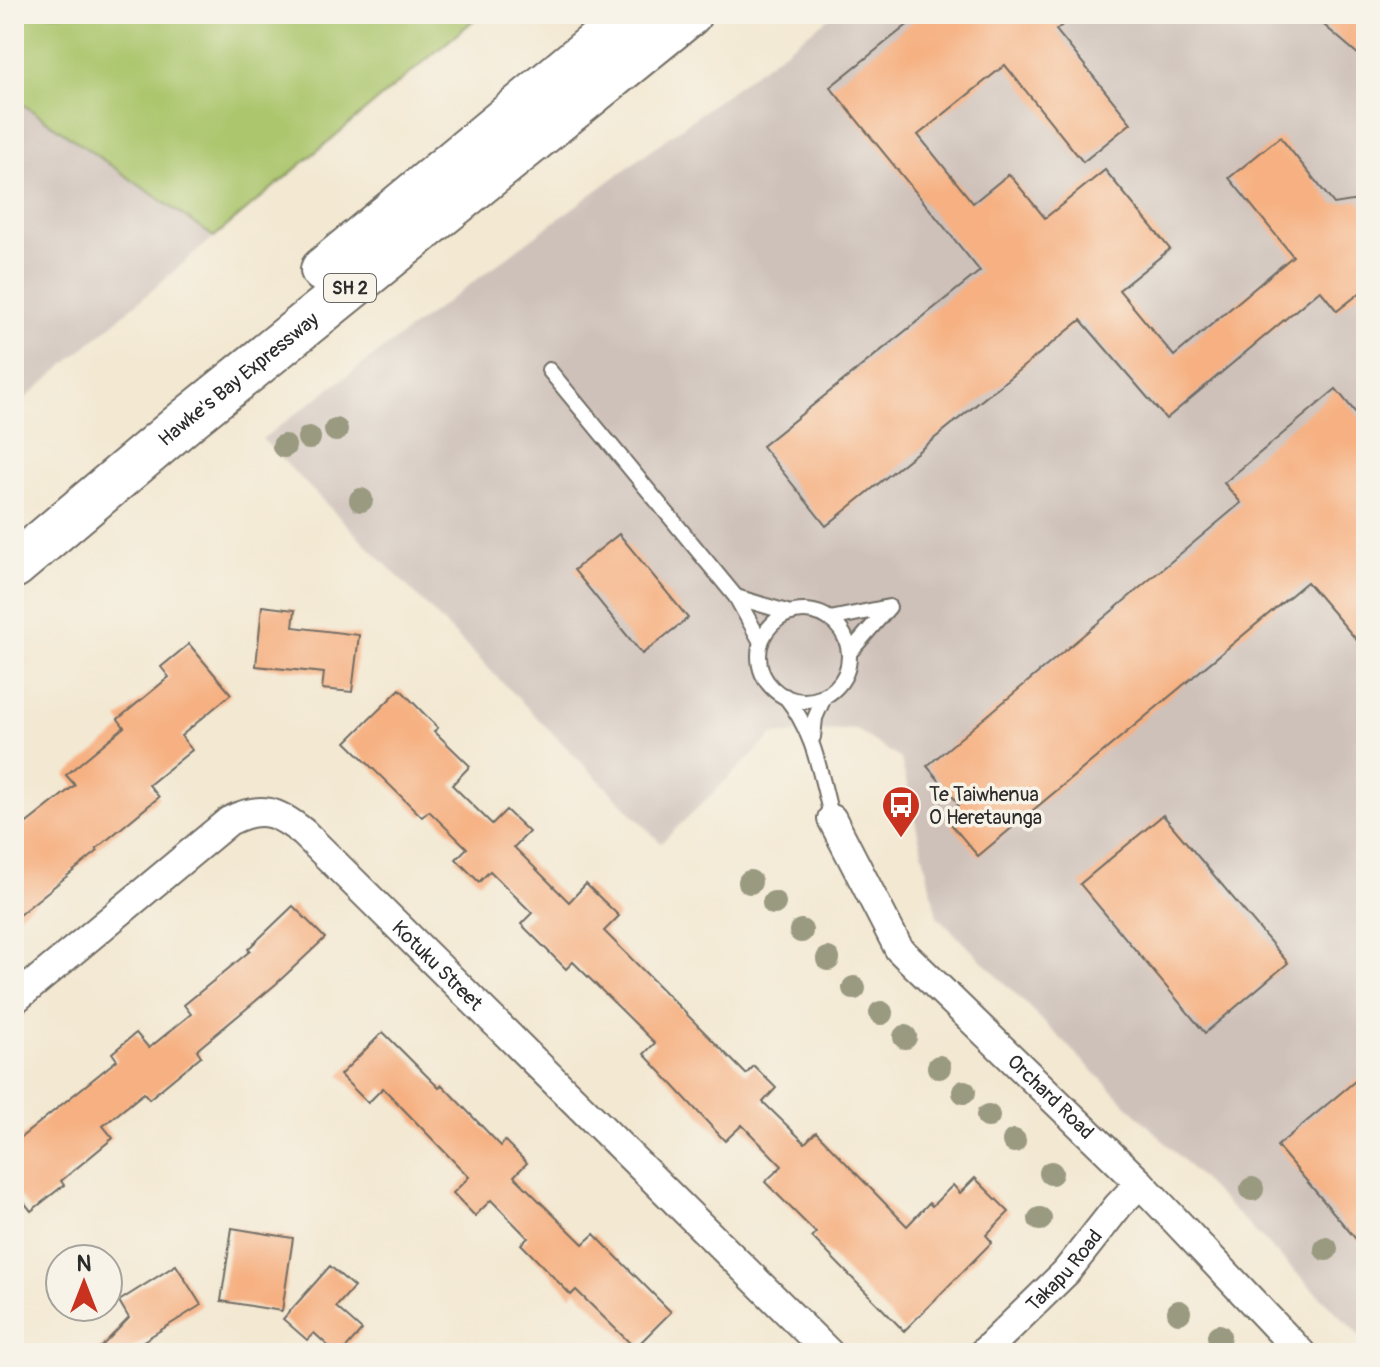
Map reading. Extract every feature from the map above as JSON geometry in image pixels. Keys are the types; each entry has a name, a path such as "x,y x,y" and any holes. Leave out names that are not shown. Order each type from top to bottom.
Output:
{"highway":[{"name":"Hawke's Bay Expressway","path":"14,528 632,14"},
{"name":"Hawke's Bay Expressway","path":"14,566 199,410 689,14"}],"street":[{"name":"Kotuku Street","path":"14,1000 229,821 245,813 265,811 287,819 829,1353"},
{"name":"Orchard Road","path":"832,819 899,949 1140,1183 1301,1353"},
{"name":"Takapu Road","path":"983,1353 1066,1272 1140,1183"}],"lane":[{"path":"549,370 736,597 761,642"},
{"path":"736,597 790,613"},
{"path":"830,619 889,607 849,653"},
{"path":"785,696 806,701 825,695 834,690 844,677 849,653 844,633 820,613 805,610 777,619 761,642 759,657 768,684 785,696 801,715 812,740 832,819"},
{"path":"812,740 815,718 825,695"}],"shaded area":[{"path":"834,14 1366,14 1366,1342 937,916 901,759 855,729 773,735 661,843 262,439"},
{"path":"14,98 214,237 14,408"}],"green space":[{"path":"14,14 481,14 214,237 14,98"}],"building":[{"path":"921,14 1076,14 1056,30 1131,123 1083,162 1005,65 918,135 973,203 1009,174 1045,218 1105,170 1170,249 1119,290 1174,356 1293,256 1229,178 1280,137 1334,204 1358,200 1366,209 1366,288 1337,311 1320,290 1166,419 1081,320 826,526 762,446 980,271 830,87"},
{"path":"1311,14 1366,14 1366,61"},
{"path":"1336,389 1366,425 1366,651 1307,582 978,856 944,816 959,804 927,766 1241,503 1224,483"},
{"path":"619,534 688,618 642,654 574,570"},
{"path":"262,606 295,610 293,627 359,635 352,692 322,689 324,673 256,666"},
{"path":"189,644 231,694 181,736 192,750 149,785 159,797 14,919 14,833 75,785 66,775 124,727 118,719 169,677 161,667"},
{"path":"400,689 438,728 434,731 470,766 452,785 492,824 506,810 529,832 514,847 569,902 586,884 619,916 604,931 746,1074 754,1066 776,1088 763,1102 805,1143 816,1132 907,1226 929,1203 932,1206 953,1185 960,1193 975,1178 1009,1212 986,1235 992,1242 904,1331 812,1237 816,1233 765,1182 782,1166 742,1125 725,1141 644,1054 655,1043 573,962 566,969 521,924 532,913 490,871 479,882 456,859 467,848 429,811 422,817 346,742"},
{"path":"1163,815 1288,963 1205,1033 1080,884"},
{"path":"293,906 325,938 197,1050 201,1056 149,1099 144,1093 103,1126 113,1138 61,1181 64,1185 31,1211 14,1190 14,1143 117,1060 112,1053 136,1033 149,1048 191,1014 184,1005 250,951 248,949"},
{"path":"383,1032 439,1088 442,1085 501,1146 505,1141 527,1163 514,1176 583,1244 594,1234 671,1312 635,1348 576,1290 571,1295 521,1244 528,1238 491,1200 475,1216 453,1193 469,1177 383,1088 368,1103 340,1075"},
{"path":"1366,1072 1366,1251 1277,1146"},
{"path":"232,1228 293,1238 282,1311 221,1301"},
{"path":"176,1265 201,1305 124,1353 95,1353 129,1318 124,1310 124,1298"},
{"path":"330,1266 354,1287 336,1307 362,1330 342,1353 336,1353 314,1333 307,1340 283,1319"}],"place":[{"name":"Te Taiwhenua O Heretaunga","path":"901,839"}]}
